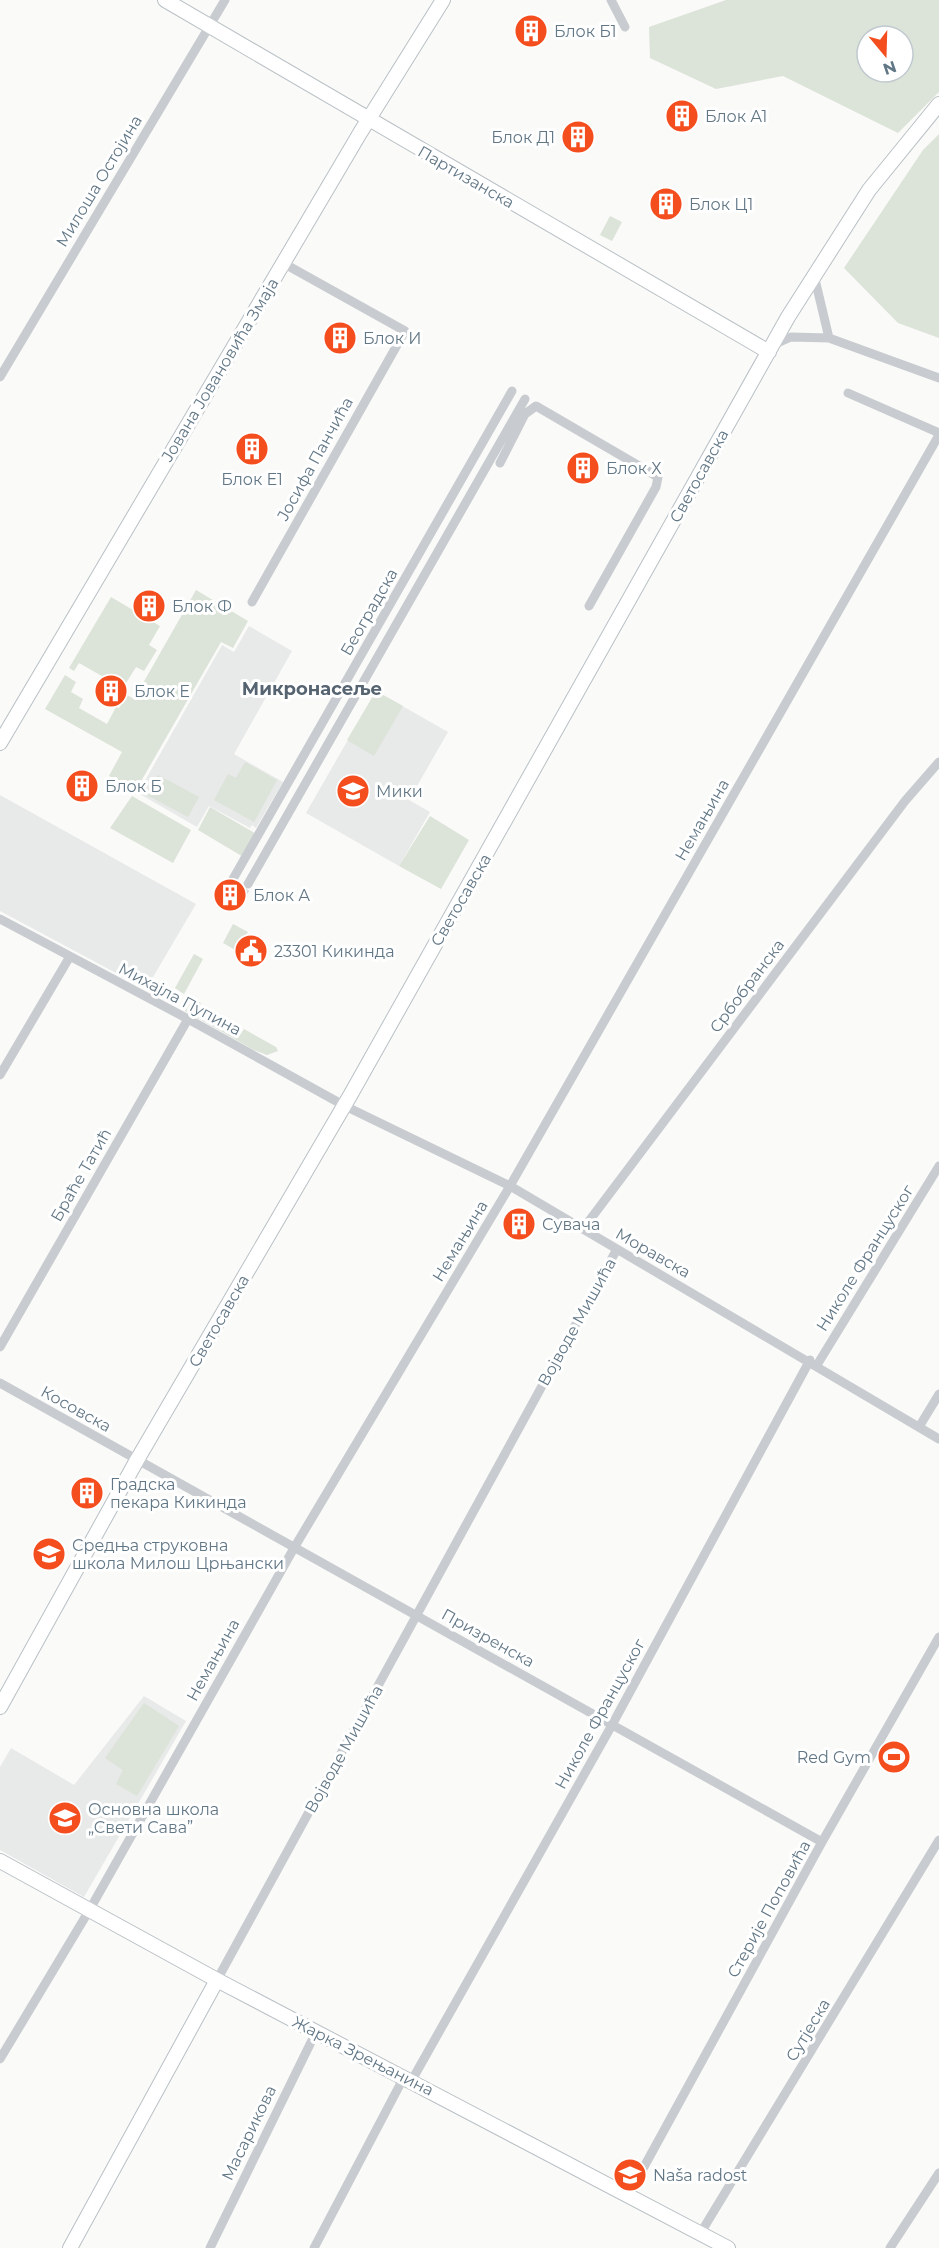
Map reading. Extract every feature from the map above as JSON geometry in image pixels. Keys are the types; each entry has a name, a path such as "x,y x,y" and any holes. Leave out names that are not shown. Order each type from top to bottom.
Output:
{"street":[{"name":"Партизанска","path":"165,0 368,120 771,348"},
{"name":"Милоша Остојина","path":"0,377 225,0"},
{"name":"Јована Јовановића Змаја","path":"0,743 368,120 443,0"},
{"path":"611,0 625,27"},
{"name":"Светосавска","path":"0,1707 137,1460 345,1106 771,348 814,275 869,190 939,104"},
{"name":"Јосифа Панчића","path":"252,602 405,332 283,263"},
{"path":"814,275 830,338"},
{"path":"771,348 791,337 811,335 830,338 939,378"},
{"name":"Београдска","path":"233,879 512,391"},
{"path":"848,393 939,434"},
{"name":"Београдска","path":"248,884 525,399"},
{"path":"500,463 525,414 536,406 658,477 656,487 589,606"},
{"name":"Немањина","path":"0,2059 90,1910 294,1548 510,1186 939,434"},
{"name":"Србобранска","path":"583,1229 905,801 939,762"},
{"name":"Михајла Пупина","path":"0,919 345,1106"},
{"path":"0,1075 69,957"},
{"name":"Браће Татић","path":"0,1347 188,1019"},
{"name":"Моравска","path":"345,1106 510,1186 939,1439"},
{"name":"Николе Француског","path":"314,2248 408,2078 612,1725 813,1363 939,1166"},
{"name":"Војводе Мишића","path":"70,2248 617,1249"},
{"name":"Косовска","path":"0,1383 137,1460"},
{"path":"919,1427 939,1394"},
{"name":"Призренска","path":"137,1460 822,1842"},
{"name":"Стерије Поповића","path":"628,2196 822,1842 939,1637"},
{"name":"Сутјеска","path":"700,2234 939,1840"},
{"name":"Жарка Зрењанина","path":"0,1861 217,1980 408,2078 728,2248"},
{"name":"Масарикова","path":"210,2248 316,2031"},
{"path":"890,2248 938,2176"}],"shaded area":[{"path":"726,0 939,0 939,92 898,133 783,76 716,89 650,58 649,27"},
{"path":"939,134 939,338 898,323 844,268 923,150"},
{"path":"610,216 622,222 612,241 600,235"},
{"path":"196,590 248,621 233,648 221,642 136,790 109,776 122,752 45,709 65,675 76,682 71,692 83,699 79,708 107,724 116,707 119,708 127,695 134,699"},
{"path":"111,597 160,626 149,645 157,650 144,671 136,667 123,688 79,663 74,671 69,668"},
{"path":"249,626 292,651 234,754 283,782 256,828 252,825 250,828 209,806 197,827 138,793 222,645 234,652"},
{"path":"376,691 448,732 409,800 430,812 399,866 306,813"},
{"path":"376,691 403,706 374,756 347,740"},
{"path":"245,762 277,780 254,822 214,800 228,774 236,778"},
{"path":"158,775 199,797 188,817 147,795"},
{"path":"0,795 196,904 146,989 0,911"},
{"path":"132,796 191,830 173,863 110,828"},
{"path":"210,807 258,835 245,858 198,830"},
{"path":"430,816 469,840 441,889 399,866"},
{"path":"233,924 248,932 237,951 223,943"},
{"path":"194,954 203,959 184,994 175,988"},
{"path":"194,998 201,1003 198,1009 240,1035 244,1029 276,1047 278,1051 267,1055 254,1050 185,1011"},
{"name":"Основна школа „Свети Сава”","path":"144,1696 186,1721 84,1897 0,1850 0,1767 11,1748 74,1785"},
{"path":"144,1703 179,1726 137,1796 116,1784 123,1770 105,1758"}],"tunnel":[{"path":"221,900 233,879"},
{"path":"234,908 248,884"}],"place":[{"name":"Блок Б1","path":"531,31"},
{"name":"Блок А1","path":"682,116"},
{"name":"Блок Д1","path":"578,137"},
{"name":"Блок Ц1","path":"666,204"},
{"name":"Блок И","path":"340,338"},
{"name":"Блок Е1","path":"252,449"},
{"name":"Блок Х","path":"583,468"},
{"name":"Блок Ф","path":"149,606"},
{"name":"Блок Е","path":"111,691"},
{"name":"Блок Б","path":"82,786"},
{"name":"Мики","path":"353,791"},
{"name":"Блок А","path":"230,895"},
{"name":"23301 Кикинда","path":"251,951"},
{"name":"Сувача","path":"519,1224"},
{"name":"Градска пекара Кикинда","path":"87,1493"},
{"name":"Средња струковна школа Милош Црњански","path":"49,1554"},
{"name":"Red Gym","path":"894,1757"},
{"name":"Основна школа „Свети Сава”","path":"65,1818"},
{"name":"Naša radost","path":"630,2175"}],"district":[{"name":"Микронасеље","path":"312,689"}]}
